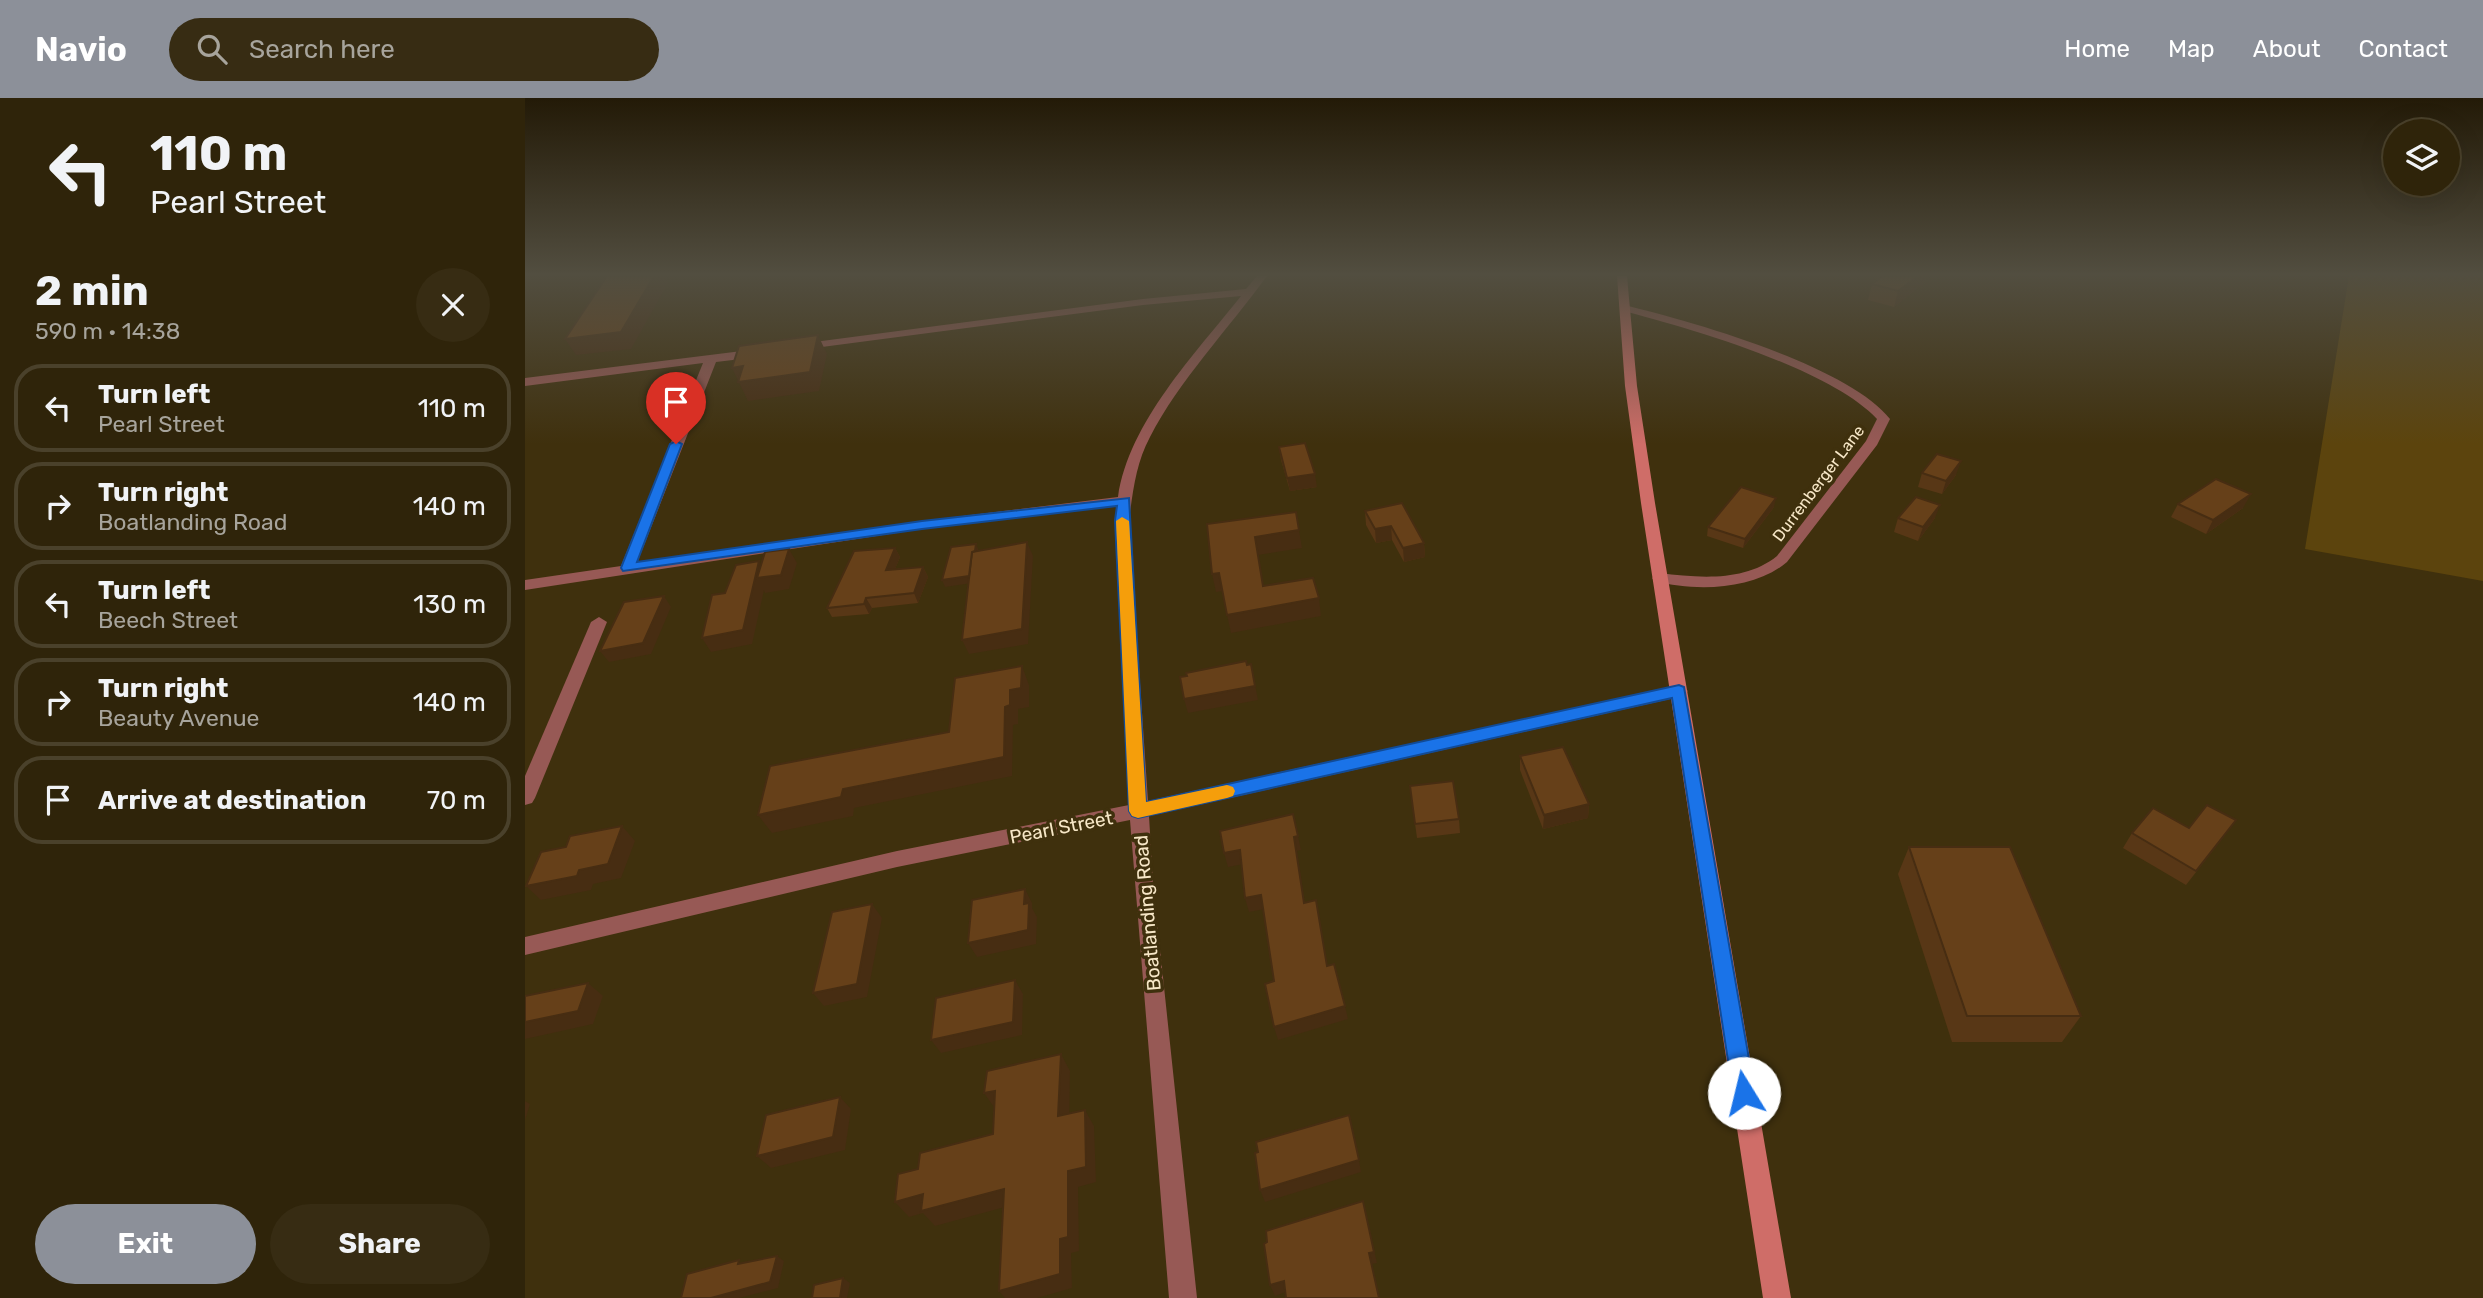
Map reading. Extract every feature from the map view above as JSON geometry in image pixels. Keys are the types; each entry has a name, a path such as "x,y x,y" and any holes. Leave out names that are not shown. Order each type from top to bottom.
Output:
{"main road":[{"path":"1626,332 1633,404 1660,579 1777,1298"}],"street":[{"path":"793,348 914,332"},
{"name":"Boatlanding Road","path":"1182,1298 1138,811 1122,520 1134,456 1153,418 1219,332"},
{"name":"Durrenberger Lane","path":"1660,579 1691,583 1770,570 1782,559 1872,442 1884,419 1880,412 1860,399 1793,365 1708,332"},
{"path":"525,382 765,352"},
{"path":"628,568 711,359"},
{"path":"525,585 922,525 1124,501"},
{"path":"525,798 599,622"},
{"name":"Pearl Street","path":"525,946 897,859 1138,811 1679,691"}],"shaded area":[{"path":"2340,332 2483,332 2483,581 2305,549"}],"building":[{"path":"570,332 621,332 565,339"},
{"path":"818,335 810,372 738,382 743,366 732,368 739,346"},
{"path":"1305,443 1315,474 1287,478 1279,447"},
{"path":"1937,454 1961,461 1946,481 1922,473"},
{"path":"2216,479 2251,494 2213,520 2178,504"},
{"path":"1741,487 1776,498 1745,539 1708,527"},
{"path":"1916,497 1940,505 1923,527 1898,518"},
{"path":"1402,503 1424,543 1403,548 1391,526 1375,529 1365,511"},
{"path":"1296,512 1299,530 1255,537 1263,586 1313,578 1319,598 1227,615 1219,573 1212,574 1207,524"},
{"path":"1027,542 1022,629 962,640 972,552"},
{"path":"976,544 975,551 972,552 969,576 942,580 951,547"},
{"path":"895,548 886,570 923,567 914,593 866,598 864,604 827,608 854,551"},
{"path":"789,549 781,575 757,578 765,552"},
{"path":"759,561 743,630 702,638 712,595 725,593 736,565"},
{"path":"664,596 643,643 600,651 624,602"},
{"path":"1246,661 1247,665 1251,664 1255,686 1184,699 1180,677 1187,676 1186,673"},
{"path":"1022,666 1021,688 1010,690 1010,705 1005,707 1004,757 843,789 841,797 758,815 770,766 949,732 955,678"},
{"path":"1563,747 1589,804 1544,815 1520,756"},
{"path":"1453,781 1459,819 1415,824 1410,786"},
{"path":"2207,805 2236,820 2196,871 2132,833 2153,808 2189,828"},
{"path":"1293,814 1298,836 1294,837 1304,903 1316,900 1327,966 1334,964 1345,1006 1274,1027 1265,984 1274,981 1261,895 1245,898 1240,850 1224,853 1220,831"},
{"path":"622,826 608,864 579,870 577,876 526,886 541,852 566,847 570,836"},
{"path":"1909,847 2010,847 2081,1016 1967,1016"},
{"path":"1025,889 1024,904 1029,903 1028,930 968,943 972,900"},
{"path":"872,904 857,984 813,993 832,912"},
{"path":"1015,980 1013,1022 931,1040 936,998"},
{"path":"588,983 578,1011 525,1022 525,996"},
{"path":"1061,1054 1058,1116 1085,1110 1086,1167 1068,1171 1068,1237 1060,1239 1060,1274 999,1291 1004,1189 921,1211 923,1194 895,1202 898,1174 918,1169 920,1153 993,1134 995,1091 984,1093 987,1071"},
{"path":"840,1097 833,1137 757,1156 766,1115"},
{"path":"1349,1115 1359,1160 1260,1190 1256,1142"},
{"path":"1363,1201 1374,1252 1369,1253 1379,1298 1286,1298 1284,1281 1270,1285 1264,1244 1267,1242 1266,1231"},
{"path":"777,1256 770,1282 711,1298 681,1298 687,1274 739,1260 738,1264"},
{"path":"843,1278 840,1298 812,1298 814,1285"}],"slow traffic":[{"path":"1122,521 1138,811 1227,791"}],"route":[{"path":"676,444 628,568 922,525 1124,501 1122,520 1138,811 1679,691 1744,1093"}]}
